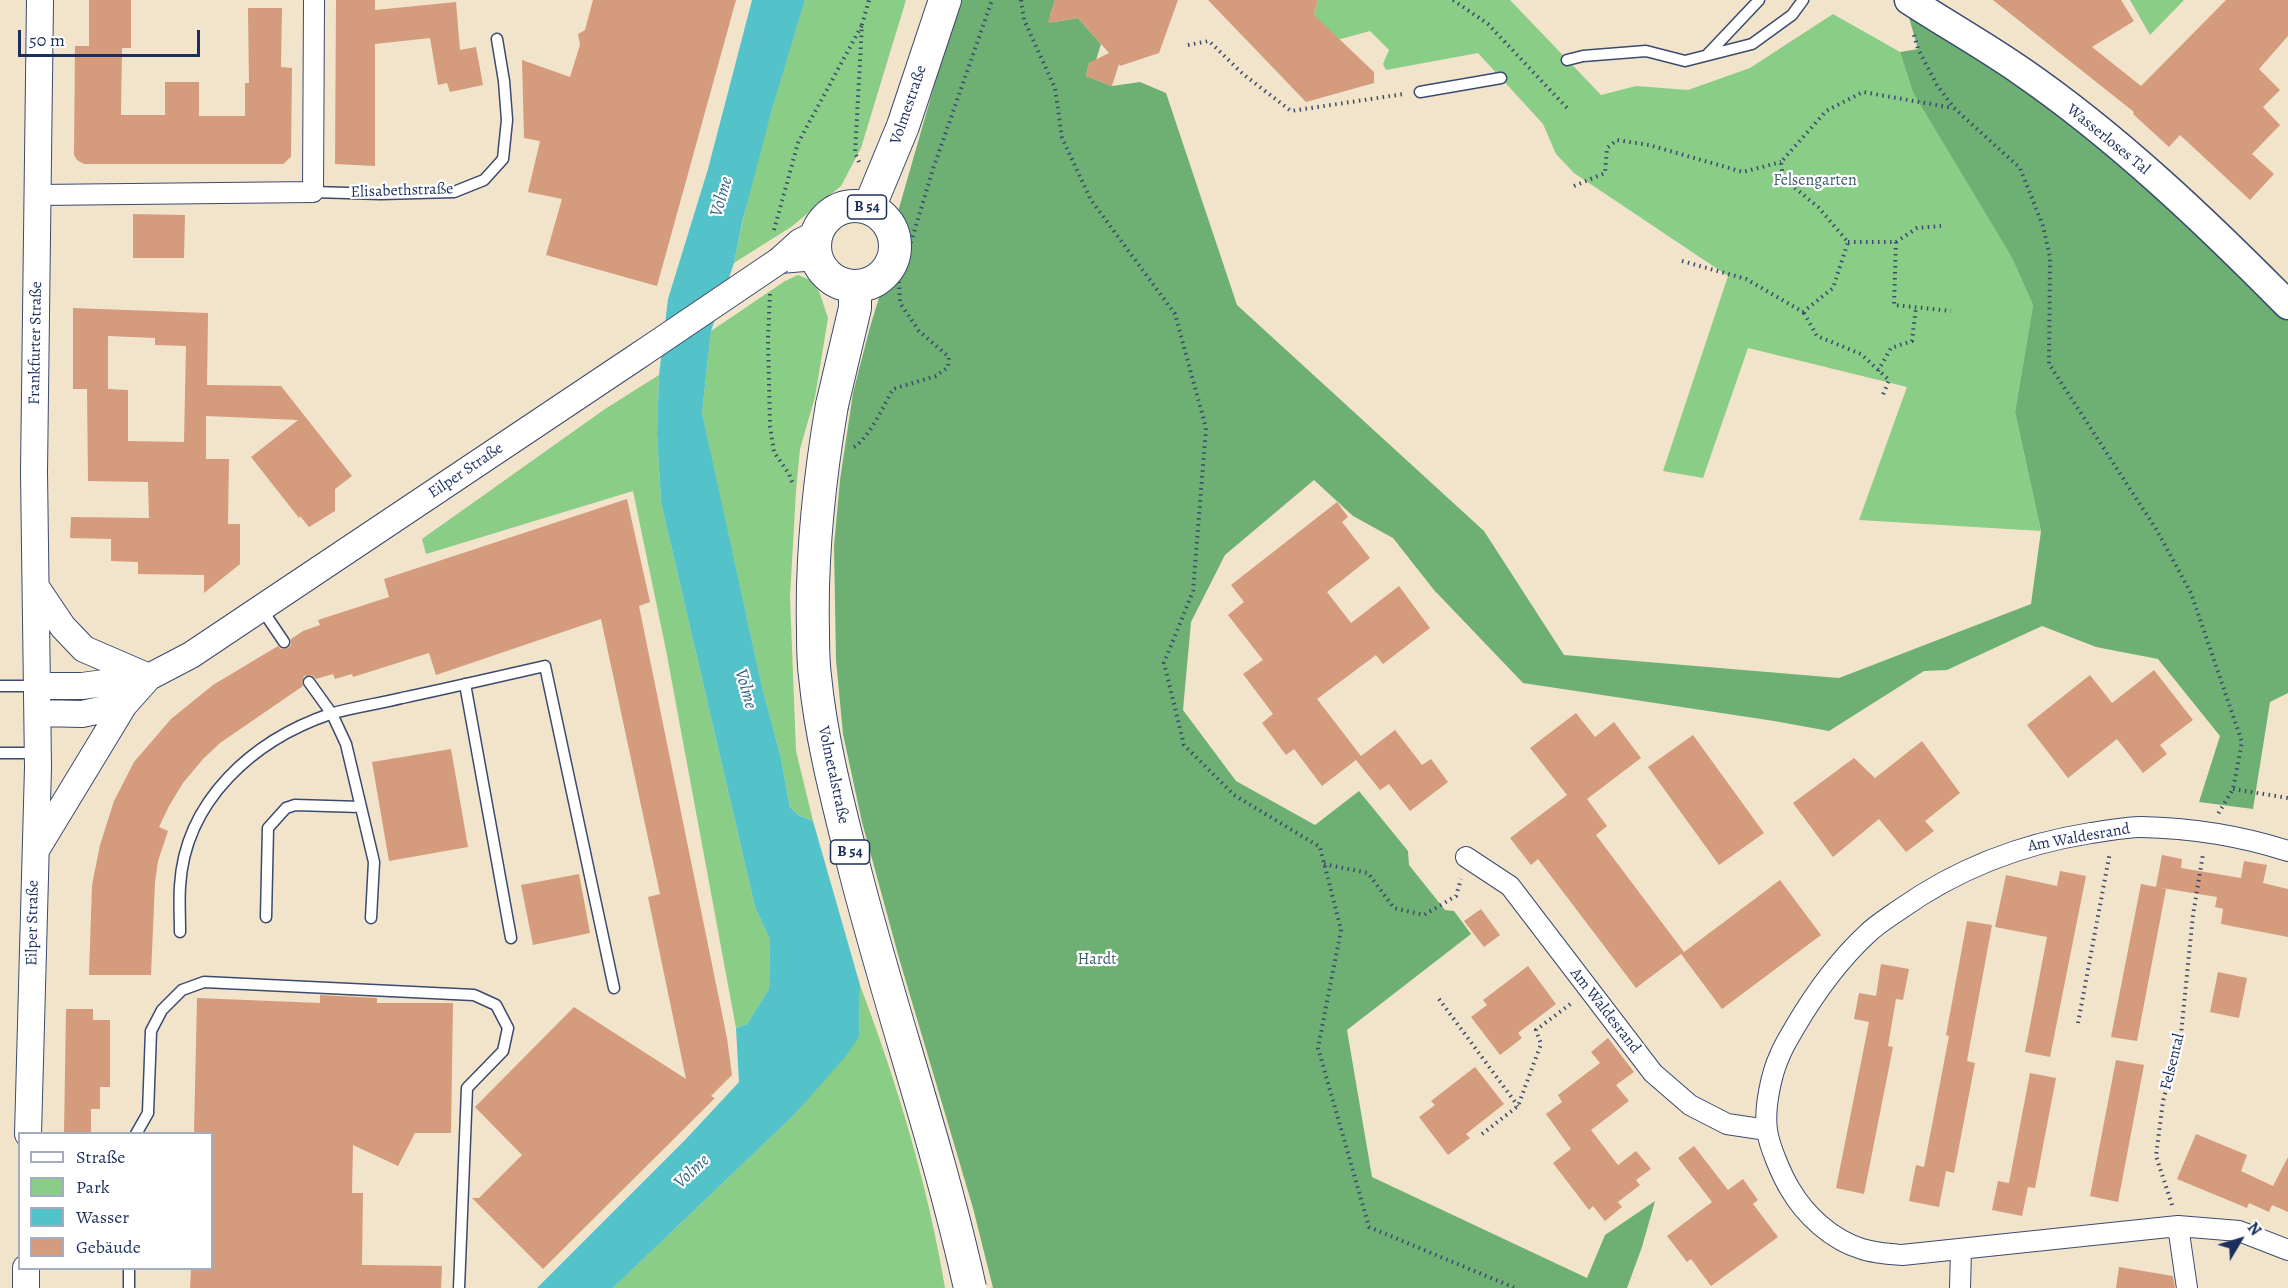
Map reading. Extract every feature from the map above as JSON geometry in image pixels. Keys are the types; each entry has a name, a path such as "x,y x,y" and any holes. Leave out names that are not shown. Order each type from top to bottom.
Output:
{"main road":[{"name":"Volmestraße","path":"870,208 903,126 945,0"},
{"name":"Wasserloses Tal","path":"1909,0 2022,71 2104,135 2202,219 2288,305"},
{"name":"B 54","path":"816,246 823,220 834,211 856,205 870,208 881,214 894,236 894,258 877,280 855,286"},
{"path":"816,246 822,270 831,279 855,286"},
{"name":"Volmetalstraße","path":"855,286 855,308 832,405 819,479 814,531 812,598 814,675 829,764 856,874 930,1135 970,1288"}],"street":[{"name":"Frankfurter Straße","path":"38,686 34,471 40,0"},
{"path":"313,192 314,0"},
{"name":"Elisabethstraße","path":"38,195 313,192"},
{"name":"Eilper Straße","path":"28,1132 38,686 82,686 149,677 191,655 780,260 800,242 816,246"},
{"path":"36,587 63,627 84,648 149,677"},
{"name":"Eilper Straße","path":"35,852 124,705 149,677"},
{"path":"38,713 82,714 124,705"},
{"name":"Am Waldesrand","path":"2288,851 2256,841 2207,832 2139,827 2056,839 1988,861 1929,888 1869,932 1851,949 1813,997 1779,1055 1769,1090 1767,1130 1783,1178 1796,1199 1835,1237 1861,1249 1902,1255 2178,1226 2239,1231 2288,1250"},
{"name":"Am Waldesrand","path":"1466,857 1510,886 1653,1073 1690,1105 1727,1124 1767,1130"},
{"path":"2178,1226 2187,1288"},
{"path":"1960,1288 1961,1250"},
{"path":"26,1270 26,1288"}],"lane":[{"path":"1708,54 1759,0"},
{"path":"1567,60 1583,56 1646,51 1686,61 1752,44 1792,15 1803,0"},
{"name":"Elisabethstraße","path":"313,192 381,194 454,192 484,180 503,159 507,120 504,81 497,39"},
{"path":"1420,92 1501,78"},
{"path":"261,608 284,642"},
{"path":"180,932 180,884 188,847 203,810 225,779 253,754 290,730 332,714 545,666 614,988"},
{"path":"309,682 332,714 346,744 374,862 371,918"},
{"path":"465,684 511,938"},
{"path":"0,686 38,686"},
{"path":"0,753 38,753"},
{"path":"266,917 268,828 286,808 295,805 361,807"},
{"path":"137,1132 148,1113 151,1030 162,1010 182,990 204,982 474,995 496,1005 508,1028 503,1051 467,1088 459,1288"},
{"path":"129,1270 129,1288"}],"path":[{"path":"859,163 855,153 855,142 862,25 869,0"},
{"path":"858,444 893,389 936,376 948,367 949,357 919,331 900,303 899,282 933,169 992,0"},
{"path":"1021,0 1024,20 1055,88 1062,138 1091,200 1175,314 1206,428 1193,591 1164,663 1184,745 1234,795 1320,847 1341,930 1318,1048 1370,1227 1515,1288"},
{"path":"1453,0 1488,24 1567,108"},
{"path":"1912,29 1918,49 1937,85 1954,108 2020,168 2043,226 2050,257 2049,364 2156,530 2191,593 2242,742 2233,789 2207,832"},
{"path":"1188,45 1209,41 1244,74 1291,111 1420,92"},
{"path":"1574,186 1605,173 1607,148 1617,140 1649,145 1743,172 1781,162 1826,111 1863,92 1954,108"},
{"path":"1781,162 1784,178 1818,207 1848,242 1896,242 1917,228 1941,226"},
{"path":"1803,312 1833,288 1848,242"},
{"path":"1896,242 1894,305 1951,311"},
{"path":"1682,261 1746,279 1803,312 1816,336 1861,354 1888,380 1882,397"},
{"path":"1878,371 1891,348 1912,341 1917,307"},
{"path":"2233,789 2288,798"},
{"path":"2078,1023 2114,830"},
{"name":"Felsental","path":"2178,1226 2156,1156 2163,1101 2181,1034 2193,915 2207,832"},
{"path":"1324,864 1368,873 1394,908 1424,915 1456,896 1466,857"},
{"path":"1482,1134 1518,1106 1541,1044 1536,1030 1589,990"},
{"path":"1439,999 1518,1106"}],"green space":[{"path":"805,0 906,0 861,148 841,186 791,227 734,263 757,164"},
{"name":"Hardt","path":"961,0 1055,0 1050,16 1054,22 1078,18 1101,44 1096,60 1089,63 1086,76 1112,86 1140,82 1166,93 1237,305 1484,531 1564,655 1839,678 2031,604 2041,531 2015,412 2033,305 2012,258 1913,93 1900,52 1918,49 1904,0 2022,71 2288,305 2288,693 2270,702 2253,809 2199,802 2220,736 2158,659 2096,647 2042,626 1947,670 1924,671 1829,731 1523,683 1434,590 1393,538 1353,516 1314,480 1225,555 1191,622 1183,710 1236,781 1315,825 1359,791 1408,851 1409,865 1445,910 1454,911 1471,934 1347,1030 1372,1177 1587,1278 1605,1235 1655,1201 1627,1288 993,1288 973,1208 899,958 862,822 843,734 836,660 834,546 840,480 853,393 882,288 897,268 904,248 903,231 897,215"},
{"name":"Felsengarten","path":"1318,0 1510,0 1601,95 1636,86 1688,90 1750,68 1833,14 1900,52 1913,93 2012,258 2033,305 2015,412 2041,531 1859,520 1907,387 1748,348 1703,478 1663,471 1728,276 1574,173 1556,154 1543,124 1478,53 1386,70 1383,64 1389,50 1370,31 1337,40 1314,15"},
{"path":"2130,0 2184,0 2150,35"},
{"path":"798,275 813,281 828,318 815,397 800,449 790,597 796,751 813,821 798,815 790,807 702,413 711,331 785,281"},
{"path":"659,375 657,434 661,502 755,907 770,940 769,989 747,1024 736,1028 666,650 633,491 426,554 422,539 605,409"},
{"path":"860,985 910,1135 930,1211 945,1288 613,1288 793,1116 859,1037"}],"water":[{"name":"Volme","path":"752,0 805,0 772,109 742,223 734,263 711,331 702,413 790,807 798,815 813,821 860,985 859,1037 846,1056 793,1116 613,1288 537,1288 686,1139 739,1082 736,1028 747,1024 769,989 770,940 755,907 661,502 657,434 659,375 668,299 708,169"}],"building":[{"path":"89,0 131,0 131,48 122,48 121,115 165,115 165,82 199,82 199,116 245,116 245,83 249,83 248,8 282,8 281,67 292,68 291,157 283,164 84,164 77,160 74,155 75,46 89,46"},
{"path":"336,0 375,0 375,10 456,2 460,50 476,47 483,85 450,92 447,83 438,85 430,38 375,44 375,166 335,164"},
{"path":"593,0 736,0 657,286 546,255 562,199 528,192 540,141 524,138 522,60 570,77 580,45 578,34 585,30"},
{"path":"1055,0 1178,0 1159,53 1120,66 1119,64 1112,86 1086,76 1089,63 1109,53 1078,18 1048,23"},
{"path":"1208,0 1318,0 1314,15 1374,72 1374,83 1306,102"},
{"path":"1993,0 2121,0 2134,21 2092,47 2141,86 2226,0 2288,0 2288,36 2259,69 2280,90 2263,107 2280,125 2252,154 2274,174 2250,200 2180,135 2169,147 2133,114 2134,112"},
{"path":"133,214 185,215 184,258 133,258"},
{"path":"73,308 208,313 207,385 281,386 352,476 335,489 335,511 309,527 300,516 299,518 251,457 298,420 206,416 206,459 229,459 228,524 240,524 240,564 204,593 204,575 138,574 138,562 111,561 111,539 70,538 71,517 149,518 148,482 88,481 87,389 73,389","holes":["108,336 155,338 155,345 186,346 184,442 128,441 128,390 108,389"]},
{"path":"627,499 650,602 639,606 727,1038 732,1075 711,1096 715,1098 543,1269 472,1198 479,1198 522,1155 475,1107 574,1007 686,1079 648,897 660,894 601,619 436,675 429,653 353,677 352,674 335,679 333,674 316,679 312,675 304,676 303,686 220,743 203,759 183,783 169,806 159,827 168,831 158,861 155,882 151,975 89,975 92,885 100,845 114,801 134,762 171,719 213,685 278,646 281,649 288,648 291,645 291,639 303,631 320,625 318,620 389,597 384,579"},
{"path":"1337,502 1348,517 1342,522 1370,558 1327,592 1351,623 1399,586 1430,628 1383,664 1376,655 1317,699 1361,756 1395,730 1422,765 1431,759 1448,782 1410,811 1389,784 1380,790 1356,760 1322,786 1294,749 1286,755 1262,723 1273,714 1243,674 1263,660 1228,615 1244,602 1231,585"},
{"path":"2154,670 2193,720 2160,745 2167,754 2143,773 2117,739 2068,778 2027,725 2090,675 2112,703"},
{"path":"1576,713 1595,737 1614,722 1641,758 1587,799 1607,826 1596,835 1684,952 1780,880 1821,935 1722,1009 1681,954 1636,988 1538,859 1531,865 1510,838 1567,795 1530,748"},
{"path":"1693,735 1764,833 1719,865 1648,767"},
{"path":"1922,741 1960,793 1925,821 1934,831 1906,852 1879,819 1833,857 1793,803 1854,758 1875,778"},
{"path":"451,749 468,847 389,861 372,762"},
{"path":"2162,855 2182,859 2181,868 2241,878 2244,861 2267,865 2263,883 2288,889 2288,937 2221,924 2223,909 2215,907 2217,897 2156,887"},
{"path":"2060,871 2086,876 2050,1057 2025,1052 2047,937 1995,927 2006,875 2057,886"},
{"path":"579,874 590,933 533,945 521,885"},
{"path":"2141,884 2166,889 2137,1041 2111,1037"},
{"path":"1481,909 1500,935 1484,947 1464,921"},
{"path":"1967,921 1992,925 1967,1061 1975,1063 1954,1173 1946,1171 1939,1207 1909,1201 1916,1165 1924,1167 1949,1036 1946,1035"},
{"path":"1881,964 1909,969 1903,1000 1896,999 1888,1046 1893,1047 1864,1194 1836,1188 1869,1022 1854,1019 1859,993 1876,996"},
{"path":"1528,966 1556,1004 1518,1033 1522,1038 1500,1055 1471,1017 1487,1005 1483,1000"},
{"path":"2218,972 2247,978 2239,1018 2210,1012"},
{"path":"320,995 377,998 377,1003 453,1003 451,1133 415,1133 398,1166 353,1145 352,1193 363,1193 362,1265 442,1266 441,1288 190,1288 191,1270 213,1270 213,1132 194,1132 197,998 320,1003"},
{"path":"66,1009 93,1009 93,1020 110,1020 110,1087 100,1087 100,1109 91,1109 91,1132 64,1132"},
{"path":"1608,1038 1634,1072 1616,1085 1629,1101 1591,1130 1618,1165 1636,1151 1651,1169 1636,1180 1640,1185 1618,1202 1622,1207 1605,1221 1593,1206 1589,1210 1553,1163 1571,1149 1546,1114 1562,1102 1558,1095 1600,1063 1591,1052"},
{"path":"2116,1060 2144,1065 2118,1202 2090,1196"},
{"path":"1475,1067 1504,1104 1466,1134 1470,1138 1448,1155 1419,1117 1435,1105 1431,1101"},
{"path":"2030,1073 2056,1078 2035,1188 2028,1187 2022,1216 1992,1210 1998,1181 2009,1183"},
{"path":"2196,1134 2247,1155 2241,1171 2273,1186 2288,1157 2288,1212 2272,1205 2269,1212 2249,1203 2247,1208 2177,1179"},
{"path":"1694,1146 1728,1190 1743,1179 1758,1200 1753,1204 1778,1237 1711,1286 1691,1259 1687,1262 1667,1236 1712,1202 1678,1158"},
{"path":"2119,1267 2173,1276 2175,1288 2116,1288"}]}
